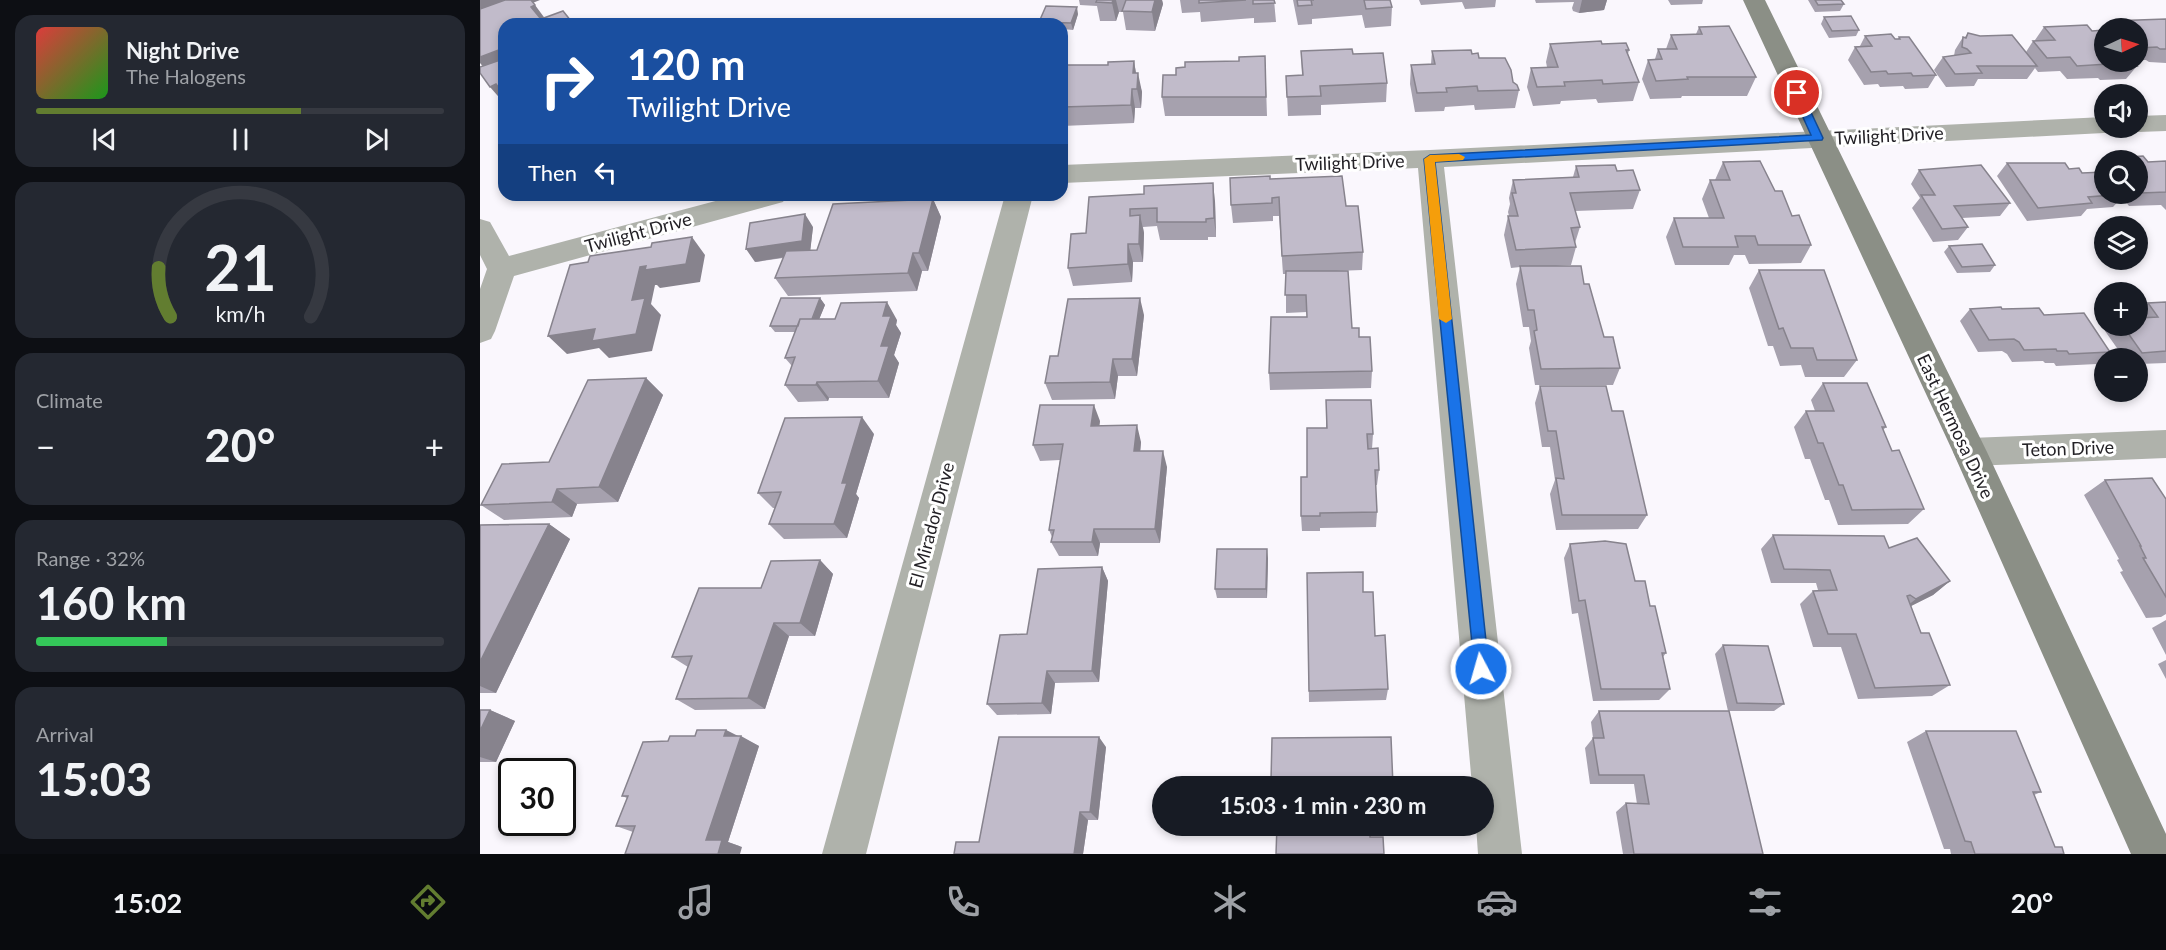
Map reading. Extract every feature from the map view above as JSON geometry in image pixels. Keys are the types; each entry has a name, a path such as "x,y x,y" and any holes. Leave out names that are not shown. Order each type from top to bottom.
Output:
{"street":[{"name":"East Hermosa Drive","path":"1754,0 1970,452 2153,854"},
{"path":"2148,124 2166,123"},
{"name":"Twilight Drive","path":"1068,174 1430,159 2094,125"},
{"path":"1430,159 1500,854"},
{"name":"Twilight Drive","path":"502,269 751,201"},
{"name":"El Mirador Drive","path":"844,854 1017,201"},
{"path":"480,229 502,269 480,331"},
{"name":"Teton Drive","path":"1970,452 2166,444"}],"building":[{"path":"505,0 531,0 535,5 531,7 540,18 498,18 498,50 480,57 480,9"},
{"path":"1097,0 1113,0 1112,3 1096,2"},
{"path":"1126,0 1155,0 1152,12 1122,11"},
{"path":"1199,0 1246,0 1199,3"},
{"path":"1253,0 1274,0 1275,3 1253,4"},
{"path":"1297,0 1311,0 1312,5 1298,6"},
{"path":"1364,0 1390,0 1392,7 1366,9"},
{"path":"1815,0 1841,0 1844,4 1818,5"},
{"path":"1046,6 1077,7 1071,23 1068,23 1068,18 1041,18"},
{"path":"563,11 569,18 544,18"},
{"path":"1851,16 1859,30 1832,31 1824,17"},
{"path":"2166,19 2166,49 2148,47 2148,20"},
{"path":"2087,25 2094,31 2094,65 2077,66 2070,57 2047,58 2033,41 2055,40 2044,27"},
{"path":"1729,26 1756,77 1687,77 1688,79 1656,81 1648,60 1662,59 1658,49 1677,49 1671,35 1702,34 1699,27"},
{"path":"1968,33 1980,36 2012,35 2037,66 1977,66 1982,73 1955,74 1943,57 1971,53 1962,47 1963,37 1966,38"},
{"path":"1891,34 1895,39 1909,37 1936,75 1913,76 1911,73 1871,72 1855,47 1872,46 1865,36"},
{"path":"1601,41 1602,44 1626,43 1629,50 1626,50 1639,82 1603,84 1602,80 1564,82 1565,86 1537,87 1531,68 1558,67 1550,44"},
{"path":"1352,49 1353,54 1383,53 1387,83 1320,86 1321,96 1287,97 1286,76 1303,75 1301,51"},
{"path":"1471,50 1472,54 1478,53 1479,58 1505,58 1511,70 1513,82 1519,90 1478,91 1477,86 1446,88 1447,92 1417,93 1411,65 1435,64 1432,51"},
{"path":"1265,56 1266,97 1162,97 1163,75 1176,75 1176,68 1185,67 1185,62 1239,61 1239,57"},
{"path":"498,61 498,87 496,84 490,87 480,73 480,67"},
{"path":"1134,61 1133,73 1138,73 1137,89 1132,89 1131,105 1068,107 1068,65 1108,65 1108,62"},
{"path":"1760,161 1775,191 1782,191 1792,216 1799,215 1811,245 1758,245 1755,236 1735,236 1738,247 1683,247 1674,218 1724,218 1710,180 1730,180 1723,162"},
{"path":"2166,161 2166,192 2148,193 2148,162"},
{"path":"2007,163 2065,163 2069,169 2079,168 2082,173 2094,172 2094,197 2088,197 2092,203 2038,208"},
{"path":"1615,165 1617,171 1633,170 1640,190 1570,193 1580,227 1571,228 1576,247 1516,250 1508,216 1518,216 1512,193 1516,193 1513,180 1579,177 1576,166"},
{"path":"1981,165 2010,203 1954,206 1968,227 1942,229 1921,195 1935,195 1919,170"},
{"path":"1270,176 1270,179 1342,176 1346,206 1358,206 1363,252 1282,256 1279,197 1272,198 1272,203 1231,205 1230,178"},
{"path":"1213,183 1214,218 1206,219 1206,222 1157,222 1157,208 1130,209 1130,216 1140,215 1139,244 1128,244 1128,264 1068,268 1071,234 1086,233 1089,197 1144,194 1144,186"},
{"path":"932,201 919,253 913,253 908,273 775,278 786,251 817,250 833,204"},
{"path":"805,214 802,241 746,249 750,223"},
{"path":"692,237 686,264 645,270 646,266 640,267 632,300 645,298 636,334 592,341 595,329 548,336 570,265 588,262 590,256 651,247 652,243"},
{"path":"1982,244 1995,265 1962,267 1949,246"},
{"path":"1520,266 1581,266 1584,284 1589,284 1604,337 1613,337 1620,368 1541,369 1534,331 1537,330 1534,310 1528,310"},
{"path":"1759,270 1824,270 1857,360 1817,360 1813,348 1791,348 1783,328 1779,329"},
{"path":"1286,271 1348,271 1352,328 1359,328 1359,337 1370,337 1372,371 1269,373 1271,317 1307,317 1306,295 1285,295"},
{"path":"781,298 820,298 812,319 800,319 798,326 770,326"},
{"path":"1140,298 1132,359 1113,359 1110,382 1045,383 1050,356 1058,356 1068,299"},
{"path":"887,302 883,316 891,316 881,346 889,346 878,381 785,385 795,357 785,358 800,319 835,319 841,303"},
{"path":"2166,302 2166,351 2148,352 2148,348 2138,348 2130,336 2148,336 2148,318 2158,317 2148,303"},
{"path":"2039,308 2044,315 2084,313 2094,328 2094,336 2099,336 2107,348 2094,348 2094,353 2069,354 2067,351 2056,349 2024,350 2014,339 1989,340 1970,309"},
{"path":"646,378 599,487 557,489 552,502 481,505 502,464 549,462 588,380"},
{"path":"1823,383 1867,383 1886,427 1882,427 1892,451 1899,450 1924,509 1852,510 1843,485 1839,485 1823,443 1818,443 1806,411 1834,411"},
{"path":"1540,386 1606,386 1612,411 1623,411 1647,515 1562,515 1556,478 1564,479 1556,431 1548,431"},
{"path":"1326,400 1371,400 1373,434 1367,434 1368,449 1378,448 1379,470 1375,470 1377,512 1320,513 1320,516 1301,516 1301,477 1307,477 1307,428 1327,428"},
{"path":"1040,405 1094,405 1091,426 1137,425 1134,451 1163,451 1155,529 1094,529 1092,542 1051,542 1054,530 1049,530 1063,444 1033,445"},
{"path":"862,417 842,483 847,483 834,524 769,524 781,492 758,493 785,418"},
{"path":"2152,478 2166,499 2166,597 2143,558 2146,558 2141,546 2105,480"},
{"path":"549,524 480,662 480,525"},
{"path":"1773,535 1884,536 1889,548 1917,538 1950,581 1916,599 1910,595 1907,596 1921,633 1929,633 1950,685 1875,688 1856,634 1828,634 1813,591 1837,590 1830,570 1784,569"},
{"path":"1605,541 1626,544 1635,581 1645,581 1650,606 1655,606 1666,653 1662,653 1670,689 1601,689 1585,600 1579,601 1570,544"},
{"path":"1217,549 1267,549 1266,589 1215,589"},
{"path":"820,560 800,623 774,623 748,698 676,699 692,656 672,657 699,588 761,588 771,561"},
{"path":"1102,567 1092,671 1047,671 1042,703 987,704 1000,635 1027,634 1038,569"},
{"path":"1363,572 1363,592 1373,592 1375,636 1385,635 1388,689 1309,691 1307,573"},
{"path":"1723,645 1768,646 1784,704 1737,703"},
{"path":"480,710 490,710 480,731"},
{"path":"1599,711 1729,711 1763,854 1634,854 1626,803 1649,804 1644,775 1599,775 1593,738 1604,738"},
{"path":"697,730 726,730 724,736 741,736 706,840 722,840 718,854 625,854 635,826 616,826 628,796 622,796 643,742 668,741 670,736 695,736"},
{"path":"1926,731 2016,731 2041,792 2033,792 2055,847 2062,847 2064,854 1975,854 1971,842 1965,841"},
{"path":"999,737 1099,737 1090,812 1080,812 1074,854 954,854 956,842 979,842"},
{"path":"1391,737 1393,776 1271,776 1272,738"},
{"path":"1277,836 1383,837 1384,854 1276,854"}],"slow traffic":[{"path":"1446,319 1430,159 1459,157"}],"route":[{"path":"1481,669 1430,159 1818,138 1797,93"}]}
